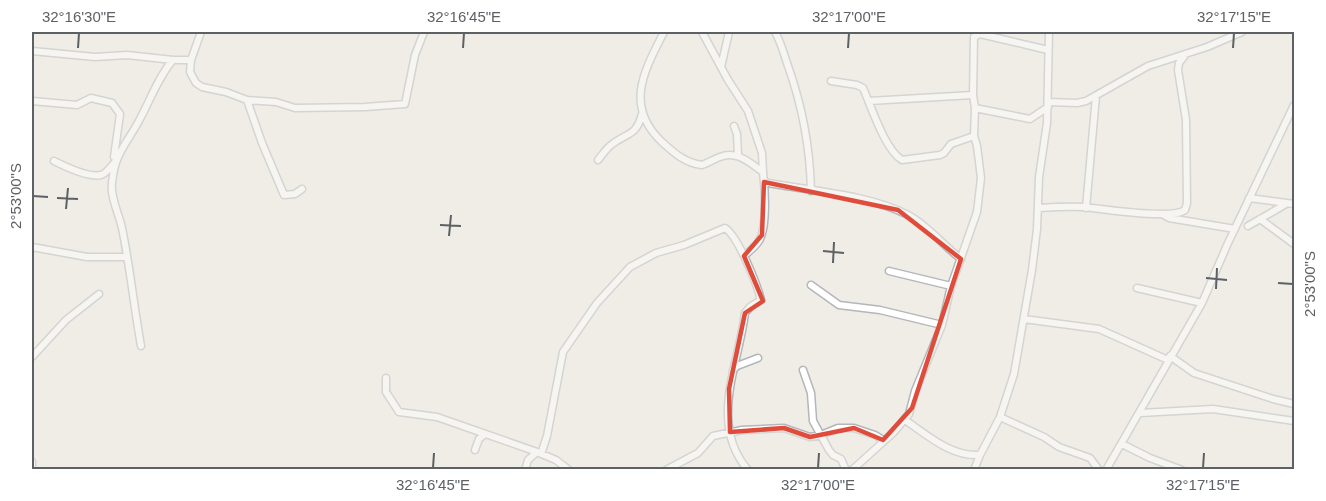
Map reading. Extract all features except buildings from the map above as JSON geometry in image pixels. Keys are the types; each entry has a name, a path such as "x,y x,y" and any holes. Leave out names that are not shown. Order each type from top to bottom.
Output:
{"street":[{"path":"201,32 191,60 191,75 198,85 248,100 276,102 295,108 402,105 407,98 412,69 424,32"},
{"path":"598,160 611,145 633,132 639,124 642,113 640,88 664,32"},
{"path":"702,32 720,68 748,111 762,153 764,172 762,236 744,256"},
{"path":"720,68 729,32"},
{"path":"775,32 796,88 806,127 810,155 811,191"},
{"path":"974,470 1000,417 1014,374 1024,319 1037,228 1048,104 1049,32"},
{"path":"975,108 1030,119 1048,104 1077,103 1096,96 1148,66 1242,32"},
{"path":"852,470 905,420 912,408 915,391 942,325 951,286 977,212 980,162 974,136 974,37 980,34 1048,50"},
{"path":"32,51 95,57 137,56 191,60"},
{"path":"1038,208 1086,207 1178,214 1185,210 1187,203 1186,120 1178,70 1179,63 1186,54"},
{"path":"54,161 74,170 99,175 104,173 114,163 173,60"},
{"path":"831,81 860,86 889,145 902,160 931,158 944,153 951,144 974,136"},
{"path":"869,101 973,95"},
{"path":"1086,207 1096,96"},
{"path":"32,101 77,105 91,98 112,102 120,114 112,190 127,256 141,346"},
{"path":"248,100 262,143 284,195 295,194 302,189"},
{"path":"1106,470 1202,303 1234,229 1293,113 1294,105"},
{"path":"642,113 657,138 683,159 702,165 726,155 738,156 764,172"},
{"path":"734,126 738,156"},
{"path":"764,182 862,200 909,215 961,259"},
{"path":"1249,198 1294,204"},
{"path":"1248,226 1286,204"},
{"path":"1160,213 1169,218 1234,229"},
{"path":"1260,219 1294,244"},
{"path":"525,470 528,460 539,453 547,436 563,352 597,303 624,272 656,253 684,245 725,228 730,232 744,256 761,300 745,313 732,370 728,400 730,432 737,453 748,470"},
{"path":"32,247 87,257 127,256"},
{"path":"889,271 951,286"},
{"path":"811,285 840,305 880,310 942,325"},
{"path":"1137,288 1202,303"},
{"path":"32,357 73,314 99,294"},
{"path":"1024,319 1099,329 1169,358 1194,373 1294,404"},
{"path":"732,370 758,358"},
{"path":"804,370 809,387 813,421 833,455 841,459 846,470"},
{"path":"386,378 386,392 399,412 437,417 539,453 556,460 569,470"},
{"path":"1140,413 1213,409 1294,421"},
{"path":"1000,417 1044,437 1059,447 1090,458 1099,470"},
{"path":"905,420 954,451 980,455"},
{"path":"666,470 698,453 713,436 730,432 784,428 804,435 821,435 838,428 854,428 884,440"},
{"path":"475,450 479,439 484,435"},
{"path":"1122,444 1182,470"},
{"path":"32,462 32,467"}],"highlighted area":[{"path":"764,182 898,210 961,259 912,408 883,440 854,428 810,437 784,428 730,432 729,389 745,313 763,301 744,256 762,235"}]}
